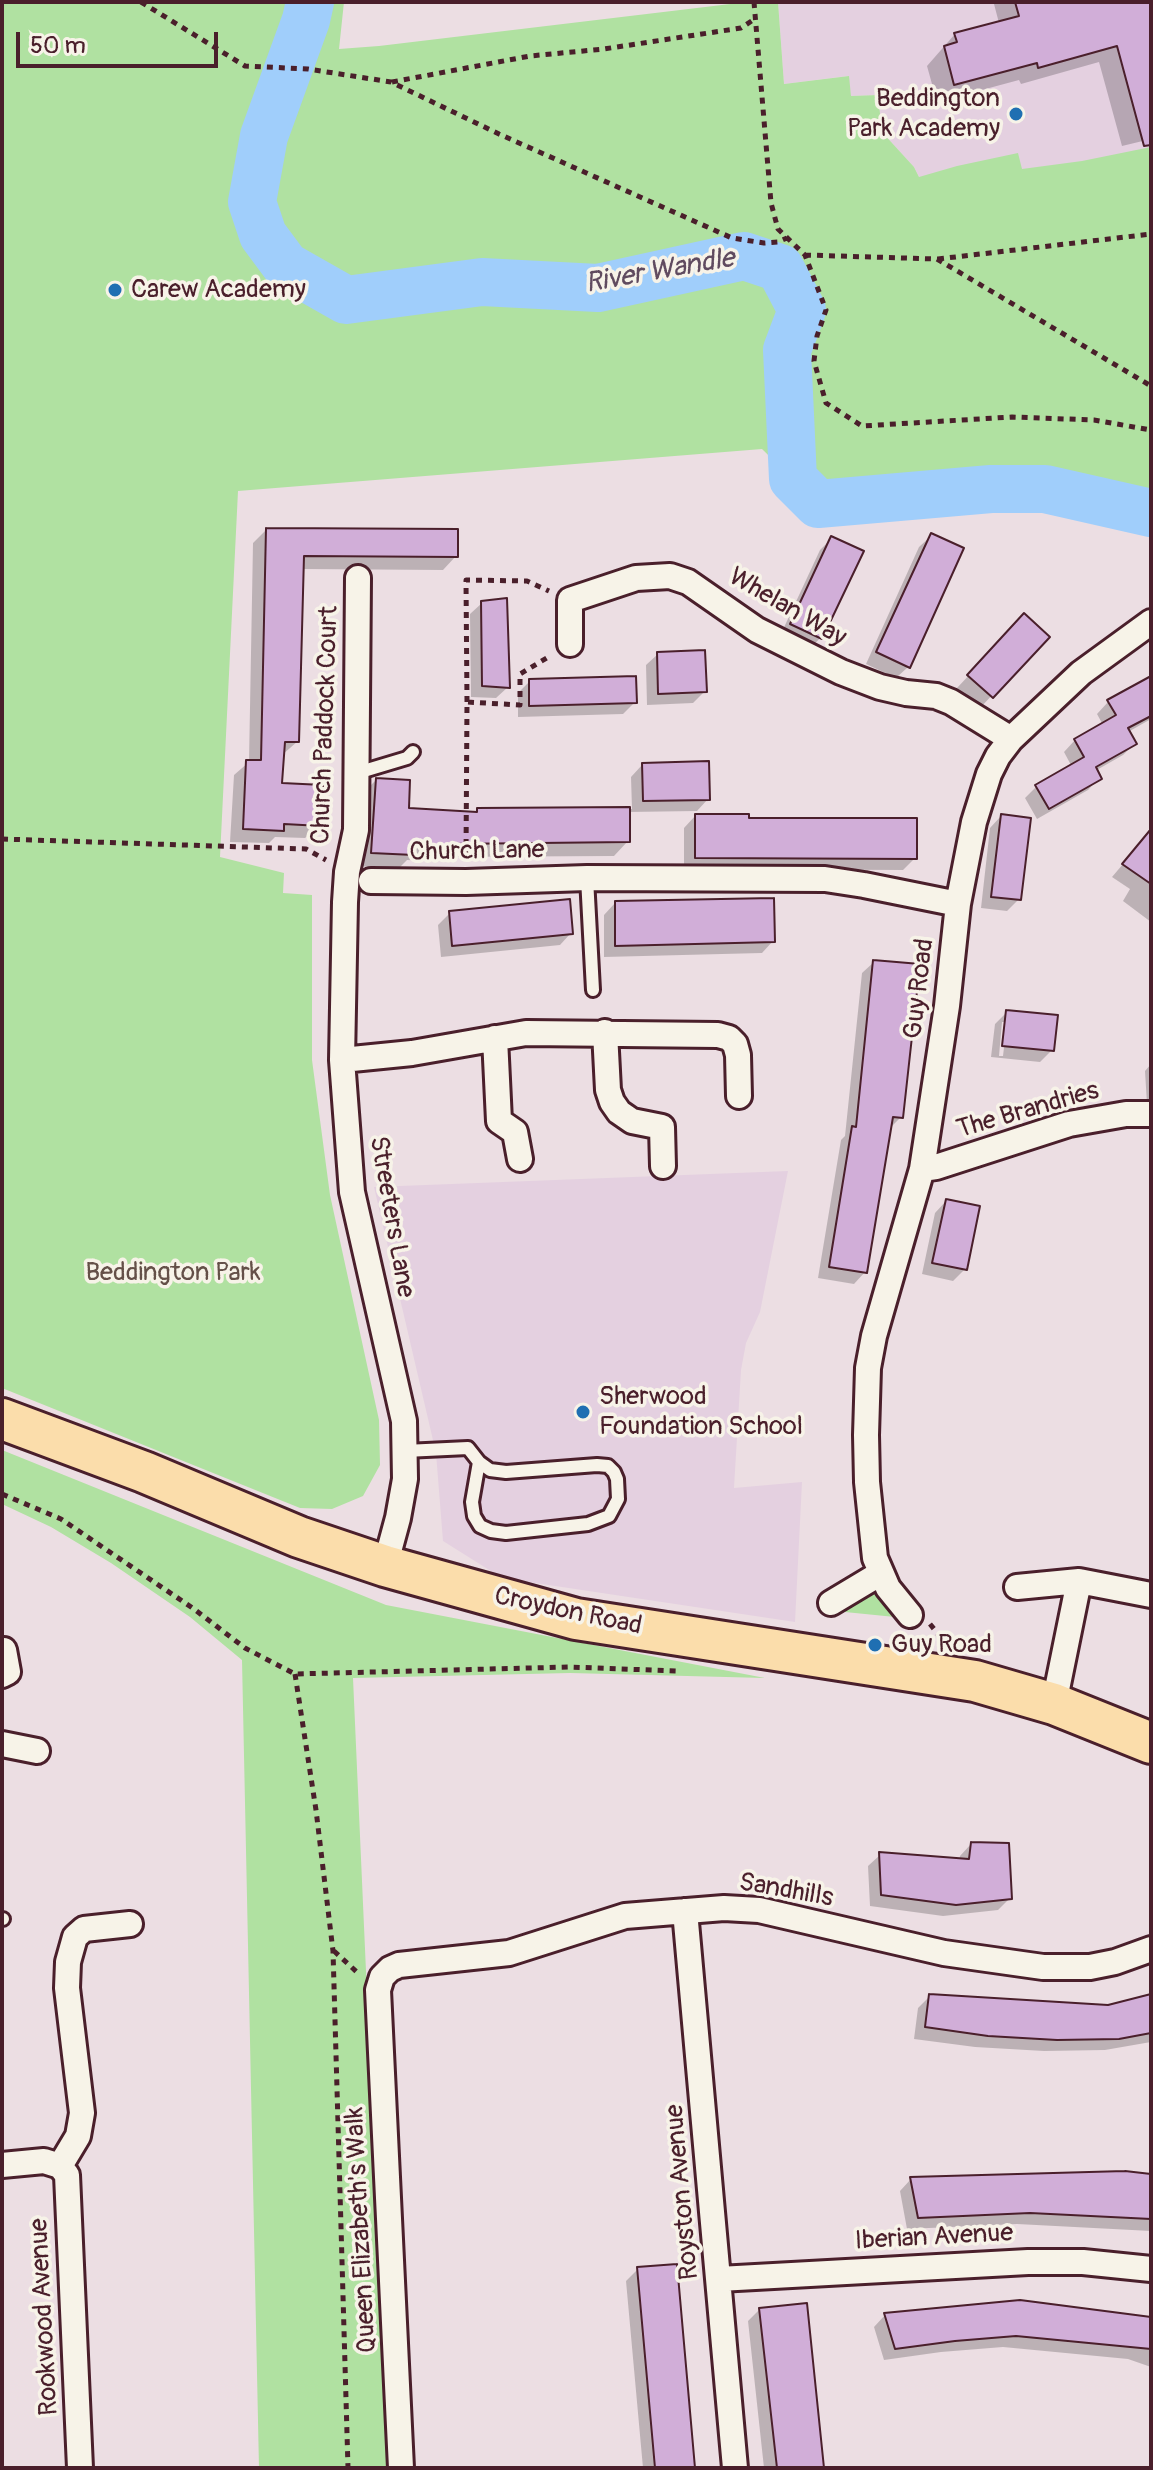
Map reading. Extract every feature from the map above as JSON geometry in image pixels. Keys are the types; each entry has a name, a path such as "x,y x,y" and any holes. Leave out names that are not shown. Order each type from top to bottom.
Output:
{"highway":[{"name":"Croydon Road","path":"2,1419 144,1472 299,1537 385,1566 576,1619 975,1681 1054,1704 1151,1743"}],"street":[{"name":"Whelan Way","path":"570,600 636,578 670,576 688,582 757,630 841,672 880,687 936,696 1011,739"},
{"name":"Church Paddock Court","path":"347,872 356,830 358,578"},
{"path":"570,600 570,644"},
{"name":"Guy Road","path":"907,1612 888,1588 873,1543 867,1482 868,1368 874,1336 922,1169 944,1034 958,904 974,822 981,795 998,756 1011,739 1081,673 1151,622"},
{"name":"Streeters Lane","path":"347,872 342,1060 352,1192 401,1404 405,1451 405,1479 385,1566"},
{"name":"Church Lane","path":"371,881 825,879 958,904"},
{"path":"605,1032 608,1090 612,1102 619,1112 632,1121 662,1127 663,1166"},
{"path":"342,1060 412,1053 526,1033 718,1035 729,1038 735,1044 739,1096"},
{"path":"495,1038 499,1121 515,1132 520,1159"},
{"name":"The Brandries","path":"922,1169 1069,1124 1126,1114 1151,1114"},
{"path":"831,1603 881,1573"},
{"path":"1054,1704 1079,1581"},
{"path":"1017,1587 1079,1581 1151,1595"},
{"path":"2,1652 4,1650 8,1672 2,1675"},
{"path":"2,1744 37,1751"},
{"name":"Sandhills","path":"378,1990 382,1977 399,1965 509,1953 625,1916 724,1908 759,1910 944,1953 1043,1967 1090,1967 1151,1949"},
{"name":"Royston Avenue","path":"685,1911 735,2468"},
{"path":"2,2165 44,2161 60,2166 78,2136 82,2113 67,1988 68,1962 75,1937 84,1929 130,1924"},
{"name":"Queen Elizabeth's Walk","path":"378,1990 401,2468"},
{"name":"Rookwood Avenue","path":"60,2166 67,2175 80,2468"},
{"name":"Iberian Avenue","path":"719,2279 1028,2262 1083,2262 1151,2269"}],"lane":[{"path":"357,773 407,758 413,752"},
{"name":"Church Lane","path":"347,872 371,881"},
{"path":"587,878 593,990"},
{"path":"405,1451 468,1448 490,1470 506,1472 608,1466 617,1479 618,1499 609,1516 588,1524 506,1533 491,1531 480,1526 474,1516 472,1502 479,1462"}],"path":[{"path":"141,2 245,66 308,69 391,82 732,238 764,243 787,238"},
{"path":"754,2 771,203 778,229 805,255 826,310 817,336 814,361 826,403 862,426 1012,417 1094,420 1151,430"},
{"path":"391,82 530,56 604,49 741,28 756,18"},
{"path":"805,255 937,259 1151,234"},
{"path":"937,259 1151,386"},
{"path":"466,882 466,580 527,581 570,600"},
{"path":"467,702 520,705 520,674 570,644"},
{"path":"2,839 306,849 347,872"},
{"path":"2,1494 61,1519 194,1609 245,1648 295,1674 569,1667 689,1671"},
{"path":"907,1612 917,1604 975,1681"},
{"path":"295,1674 333,1951 348,2468"}],"shaded area":[{"name":"Beddington Park Academy","path":"778,2 1151,2 1151,225 930,198 914,167 882,132 878,95 851,96 848,76 784,84"},
{"name":"Sherwood Foundation School","path":"788,1171 760,1312 746,1343 741,1370 734,1488 802,1482 795,1622 502,1578 443,1541 436,1453 374,1187"}],"green space":[{"name":"Beddington Park","path":"2,2 344,2 339,49 747,2 778,2 784,84 849,76 851,96 878,95 882,132 914,167 919,177 1018,153 1022,169 1151,147 1151,513 1045,489 991,489 818,504 762,449 238,491 220,857 284,873 283,893 312,895 312,1060 330,1195 379,1420 380,1465 363,1496 332,1509 300,1508 2,1388"},
{"path":"2,1450 386,1605 765,1678 570,1673 353,1678 388,2468 259,2468 242,1660 190,1617 111,1563 51,1527 2,1504"},
{"path":"879,1589 905,1618 835,1611"}],"building":[{"path":"1015,2 1151,2 1151,145 1144,146 1117,46 1038,68 1037,63 954,85 944,46 957,42 954,33 1019,16"},
{"path":"266,528 458,529 458,557 304,556 299,742 285,742 282,783 323,785 321,826 284,824 284,831 243,829 246,760 261,760"},
{"path":"931,533 964,548 910,668 876,652"},
{"path":"831,536 864,551 822,639 790,624"},
{"path":"507,598 510,688 482,686 481,601"},
{"path":"1024,613 1050,637 993,698 967,675"},
{"path":"705,650 707,692 658,694 657,652"},
{"path":"636,676 637,703 529,706 529,679"},
{"path":"1151,676 1151,716 1128,728 1137,744 1096,767 1102,779 1049,809 1035,785 1084,757 1074,739 1116,715 1107,700"},
{"path":"709,761 710,800 643,801 642,763"},
{"path":"376,778 410,780 409,808 477,812 477,808 630,807 630,842 447,844 447,848 415,846 414,855 371,853"},
{"path":"695,814 749,814 749,818 917,818 917,859 695,858"},
{"path":"1001,814 1031,818 1021,900 991,897"},
{"path":"1151,829 1151,884 1122,864"},
{"path":"774,898 775,942 615,946 615,901"},
{"path":"570,899 573,934 452,946 449,911"},
{"path":"873,960 920,964 903,1118 893,1117 867,1273 829,1267 852,1126 856,1127"},
{"path":"1006,1010 1058,1015 1054,1051 1002,1046"},
{"path":"946,1199 980,1206 967,1270 932,1263"},
{"path":"971,1842 1009,1843 1012,1899 956,1905 881,1895 879,1852 969,1859"},
{"path":"929,1994 1108,2005 1151,1994 1151,2033 1119,2039 1057,2040 988,2036 925,2027"},
{"path":"1125,2171 1151,2174 1151,2219 1030,2213 918,2218 910,2177"},
{"path":"677,2264 695,2468 655,2468 637,2267"},
{"path":"1020,2300 1151,2317 1151,2349 1016,2336 895,2349 884,2313"},
{"path":"807,2303 824,2468 777,2468 759,2308"}],"waterway":[{"name":"River Wandle","path":"310,2 264,136 252,202 263,235 286,266 346,300 482,282 598,288 744,256 780,268 802,310 787,350 793,479 818,504 991,489 1045,489 1151,513"}],"place":[{"name":"Beddington Park Academy","path":"1016,114"},
{"name":"Carew Academy","path":"115,290"},
{"name":"Sherwood Foundation School","path":"583,1412"},
{"name":"Guy Road","path":"875,1645"}]}
